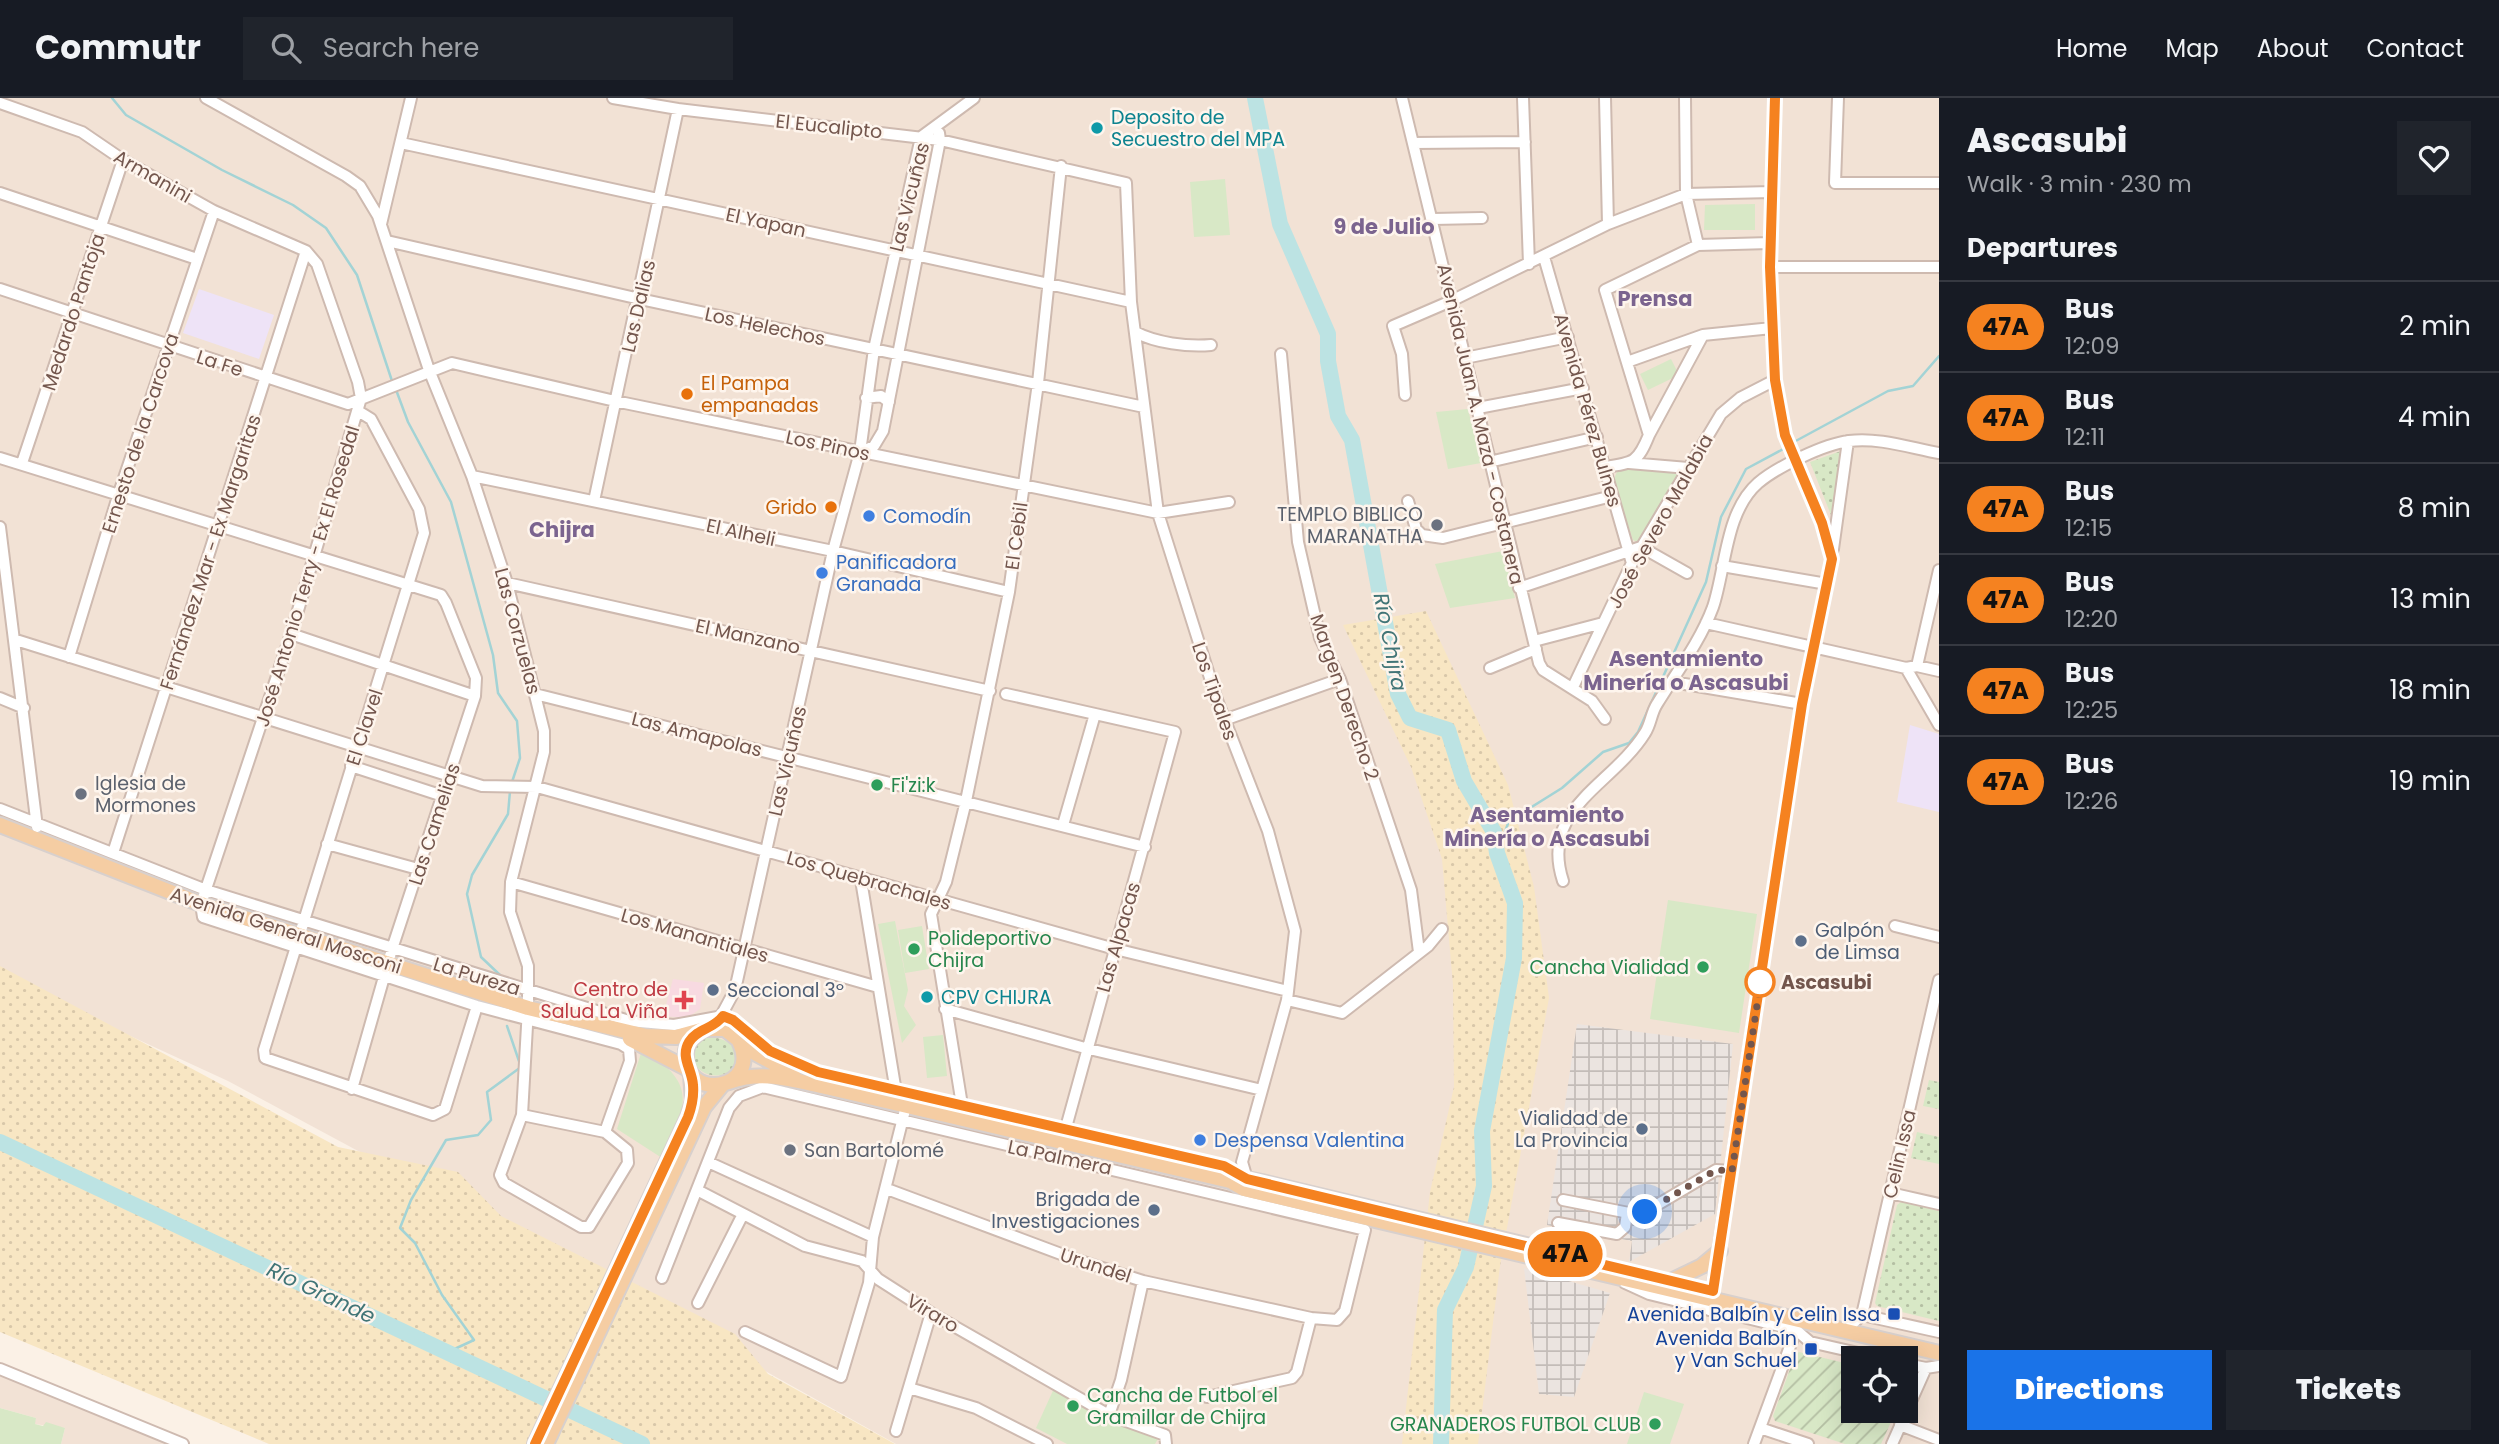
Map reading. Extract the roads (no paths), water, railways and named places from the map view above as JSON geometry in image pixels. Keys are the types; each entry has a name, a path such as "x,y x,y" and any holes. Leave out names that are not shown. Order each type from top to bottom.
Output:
{"main road":[{"name":"Avenida General Mosconi","path":"0,825 204,897 386,970 527,1014 576,1020"},
{"path":"576,1020 660,1037 676,1037 725,1028"},
{"path":"576,1020 633,1040 690,1072 705,1084 726,1084 746,1076 767,1075 906,1106 961,1112 993,1126 1064,1136 1156,1171 1245,1184 1369,1219 1517,1247 1671,1281 1711,1300 1856,1320 1939,1346"},
{"path":"535,1444 704,1107 737,1076 744,1058 725,1028"},
{"path":"546,1444 688,1117 693,1101 686,1048 696,1033 725,1028 780,1069 830,1088"},
{"path":"1517,1247 1711,1300 1939,1353"},
{"path":"1671,1281 1702,1266 1720,1251"}],"street":[{"path":"0,103 5,98"},
{"name":"Las Corzuelas","path":"206,98 360,186 381,224 429,370 472,477 507,583 544,731 544,752 537,787 511,882 510,912 528,966 528,992 522,1115 500,1175 504,1183 580,1227 589,1227 628,1163 627,1150 605,1132"},
{"path":"381,224 411,98"},
{"name":"El Eucalipto","path":"613,98 678,109 940,139 1126,183"},
{"path":"938,124 974,98"},
{"name":"Avenida Juan A. Maza - Costanera","path":"1402,98 1478,408 1503,525 1543,670 1592,701 1605,719"},
{"path":"1523,98 1529,264"},
{"path":"1605,98 1608,225"},
{"path":"1685,98 1686,194 1698,245"},
{"path":"1775,98 1770,243 1775,380 1785,435 1822,523 1832,559"},
{"path":"1838,98 1835,183 1939,183"},
{"name":"Armanini","path":"0,103 82,132 123,160 214,211 306,251"},
{"name":"Las Dalias","path":"594,502 640,299 678,109"},
{"name":"Las Vicuñas","path":"725,1028 833,551 860,452 874,349 921,136 938,124 940,139 880,440 860,452"},
{"name":"El Yapan","path":"401,142 1132,302"},
{"path":"1413,143 1525,142"},
{"name":"Medardo Pantoja","path":"22,463 74,315 123,160"},
{"name":"El Cebil","path":"961,1112 931,914 946,882 966,802 1009,592 1038,383 1061,166"},
{"name":"Los Tipales","path":"1126,183 1132,302 1158,513 1224,720 1268,831 1293,916 1295,944 1287,996 1242,1162 1245,1184"},
{"path":"1405,395 1402,354 1393,326 1608,225 1686,194 1772,192"},
{"path":"0,193 197,259"},
{"name":"Ernesto de la Carcova","path":"69,657 119,493 214,211"},
{"path":"1433,219 1482,218"},
{"path":"1649,435 1605,290 1698,245 1770,243"},
{"name":"Los Helechos","path":"389,246 1144,407"},
{"name":"Fernández Mar - Ex Margaritas","path":"113,853 306,251"},
{"name":"José Antonio Terry - Ex El Rosedal","path":"204,897 316,556 361,398 317,264 306,251"},
{"name":"Avenida Pérez Bulnes","path":"1544,257 1632,564"},
{"path":"1770,267 1939,267"},
{"name":"La Fe","path":"0,289 348,404 417,379 429,370"},
{"path":"1627,362 1703,335 1773,328"},
{"path":"1135,332 1158,340 1197,346 1211,345"},
{"path":"1629,463 1639,457 1703,335"},
{"path":"1465,358 1568,337"},
{"name":"Margen Derecho 2","path":"1281,354 1298,542 1321,638 1339,679 1411,890 1419,952"},
{"name":"Los Pinos","path":"429,370 452,363 615,401 1158,513 1229,502"},
{"name":"José Severo Malabia","path":"1573,687 1641,547 1721,414 1740,398 1775,380"},
{"path":"1478,408 1583,387"},
{"path":"866,398 881,396 889,402"},
{"name":"El Clavel","path":"352,1088 265,1058 264,1050 424,533 424,521 371,419 358,411"},
{"path":"1489,462 1597,437"},
{"path":"1841,1349 1810,1342 1796,1331 1711,1300 1802,704 1832,559 1848,441"},
{"path":"1563,881 1558,855 1560,830 1572,810 1631,752 1647,731 1657,703 1674,682 1706,623 1734,526 1750,492 1794,461 1848,441 1869,441 1939,453"},
{"name":"Las Camelias","path":"0,458 408,584 441,595 446,603 477,678 475,696 392,949 352,1088"},
{"path":"1605,467 1629,463 1688,468"},
{"name":"El Alheli","path":"472,477 833,551 1009,592"},
{"path":"1408,501 1416,529 1422,536 1443,538 1612,496"},
{"path":"0,527 4,583 16,640 39,840"},
{"path":"1519,588 1641,547 1687,573"},
{"path":"1722,566 1827,584"},
{"path":"1939,570 1912,667 1939,725"},
{"name":"El Manzano","path":"507,583 990,691"},
{"path":"1490,668 1535,645 1603,623"},
{"path":"1706,623 1939,671"},
{"path":"291,634 475,696"},
{"name":"Los Quebrachales","path":"16,640 450,777 498,788 537,787 1342,1013 1419,952"},
{"path":"1224,720 1339,679"},
{"path":"1674,682 1802,704"},
{"name":"Las Amapolas","path":"535,694 1145,846"},
{"path":"1006,694 1095,714 1063,825"},
{"path":"0,698 24,708"},
{"name":"Las Alpacas","path":"1064,1136 1085,1048 1145,846 1175,732 1095,714"},
{"path":"351,766 443,796"},
{"path":"0,809 113,853 204,897"},
{"path":"327,844 418,869"},
{"path":"861,880 896,1092"},
{"name":"Los Manantiales","path":"511,882 878,987"},
{"path":"1895,926 1939,937"},
{"path":"1419,952 1441,929"},
{"name":"La Pureza","path":"299,935 392,949 629,1021 653,1025 683,1024 725,1028"},
{"path":"386,970 477,1006 527,1014 628,1049 630,1061 605,1132 522,1115"},
{"name":"Celin Issa","path":"1856,1320 1890,1193 1939,979"},
{"path":"352,1088 433,1115 445,1110 477,1006"},
{"path":"945,1009 1085,1048 1262,1090"},
{"path":"725,1028 795,1063 961,1112 1064,1136 1224,1166 1245,1184"},
{"name":"La Palmera","path":"708,1162 733,1101 754,1089 783,1090 990,1142 1156,1171 1369,1219"},
{"path":"745,1332 841,1377 869,1283 873,1237 906,1106"},
{"path":"990,1142 993,1126"},
{"path":"662,1278 708,1162 873,1237"},
{"path":"1563,1200 1627,1213 1645,1212 1716,1170 1732,1171"},
{"name":"Urundel","path":"887,1189 1077,1260 1143,1281 1311,1318"},
{"name":"Viraro","path":"697,1190 805,1245 862,1261 878,1279 931,1313 1110,1415 1165,1435 1166,1443"},
{"path":"1890,1193 1939,1204"},
{"path":"1558,1223 1617,1234 1625,1227 1627,1213"},
{"path":"698,1303 743,1214"},
{"path":"1207,1397 1292,1378 1297,1372 1311,1318 1337,1320 1345,1311 1369,1219"},
{"path":"1110,1415 1121,1380 1143,1281"},
{"path":"896,1431 931,1313"},
{"path":"1856,1320 1939,1332"},
{"path":"1754,1444 1796,1331"},
{"path":"1918,1366 1939,1366"},
{"path":"1892,1444 1926,1368"},
{"path":"0,1369 183,1444"},
{"path":"909,1388 975,1408 1047,1444"},
{"path":"1900,1425 1939,1440"},
{"path":"1760,1428 1808,1444"}],"waterway":[{"path":"112,98 126,115 222,170 293,205 326,228 357,275 392,381"},
{"name":"Río Chijra","path":"1255,98 1280,224 1328,334 1328,361 1338,416 1352,440 1398,694 1410,718 1448,730 1464,781 1494,832 1497,853 1515,903 1514,958 1482,1131 1484,1186 1466,1267 1445,1310 1441,1444"},
{"path":"1792,443 1888,391 1913,386 1939,356"},
{"path":"395,387 408,422 451,502 493,655 498,693 517,721 520,758 511,785"},
{"path":"1497,853 1509,821 1562,788 1603,752 1629,743 1638,732 1706,582 1721,517 1746,469 1787,447"},
{"path":"500,975 481,957 467,894 472,875 508,814 510,791"},
{"path":"448,1352 474,1340 442,1295 415,1243 400,1228 411,1200 446,1140 478,1135 491,1120 487,1092 521,1067 507,1026"},
{"name":"Río Grande","path":"0,1142 642,1444"}],"place":[{"name":"Deposito de Secuestro del MPA","path":"1097,128"},
{"name":"El Pampa empanadas","path":"687,394"},
{"name":"Grido","path":"831,507"},
{"name":"Comodín","path":"869,516"},
{"name":"TEMPLO BIBLICO MARANATHA","path":"1437,525"},
{"name":"Panificadora Granada","path":"822,573"},
{"name":"Fi'zi:k","path":"877,785"},
{"name":"Iglesia de Mormones","path":"81,794"},
{"name":"Galpón de Limsa","path":"1801,941"},
{"name":"Polideportivo Chijra","path":"914,949"},
{"name":"Cancha Vialidad","path":"1703,967"},
{"name":"Ascasubi","path":"1760,982"},
{"name":"Seccional 3º","path":"713,990"},
{"name":"CPV CHIJRA","path":"927,997"},
{"name":"Centro de Salud La Viña","path":"684,1000"},
{"name":"Vialidad de La Provincia","path":"1642,1129"},
{"name":"Despensa Valentina","path":"1200,1140"},
{"name":"San Bartolomé","path":"790,1150"},
{"name":"Brigada de Investigaciones","path":"1154,1210"},
{"name":"Avenida Balbín y Celin Issa","path":"1894,1314"},
{"name":"Avenida Balbín y Van Schuel","path":"1811,1349"},
{"name":"Cancha de Futbol el Gramillar de Chijra","path":"1073,1406"},
{"name":"GRANADEROS FUTBOL CLUB","path":"1655,1424"}],"district":[{"name":"9 de Julio","path":"1384,227"},
{"name":"Prensa","path":"1655,299"},
{"name":"Chijra","path":"562,530"},
{"name":"Asentamiento Minería o Ascasubi","path":"1686,671"},
{"name":"Asentamiento Minería o Ascasubi","path":"1547,827"}]}
